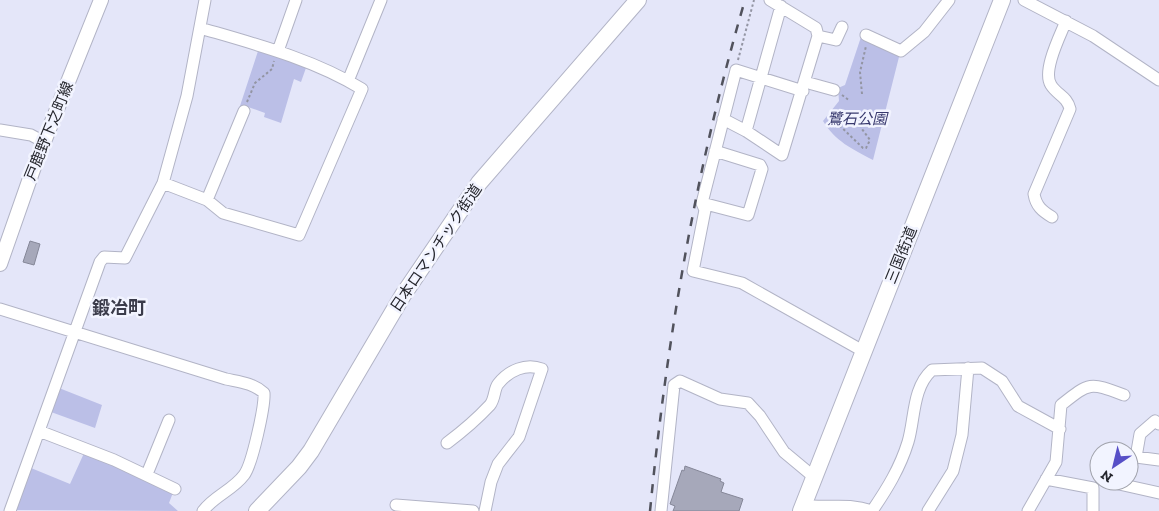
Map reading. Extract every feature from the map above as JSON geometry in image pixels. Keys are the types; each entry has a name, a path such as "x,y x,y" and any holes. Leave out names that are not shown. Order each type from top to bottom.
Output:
{"highway":[{"name":"日本ロマンチック街道","path":"257,511 299,467 311,451 332,418 402,295 479,183 638,0"},
{"name":"三国街道","path":"802,508 1002,0"}],"main road":[{"name":"戸鹿野下之町線","path":"1,258 44,142 102,0"}],"street":[{"path":"10,511 100,262 104,257 125,258 163,183 178,131 205,0"},
{"path":"278,51 296,0"},
{"path":"348,81 381,0"},
{"path":"723,119 746,131 782,155 818,36 816,28 770,0"},
{"path":"867,36 901,51 924,32 949,0"},
{"path":"1024,0 1093,36 1159,80"},
{"path":"746,131 781,6"},
{"path":"1052,218 1040,209 1035,202 1034,194 1070,109 1067,100 1052,86 1048,73 1066,21"},
{"path":"818,36 836,40 842,26"},
{"path":"163,183 207,200 223,213 299,235 362,90 348,81 278,51 200,28"},
{"path":"834,90 762,78 736,70 702,203 705,210 693,271 742,283 863,350"},
{"path":"207,200 244,111"},
{"path":"0,130 31,135 44,142"},
{"path":"702,203 748,215 762,169 760,165 715,151"},
{"path":"0,308 75,333 245,383 257,387 264,393 264,408 244,475 210,502 203,511"},
{"path":"447,443 479,418 482,412 492,403 497,384 518,368 532,365 542,369 519,437 498,464 491,482 485,511"},
{"path":"802,508 851,505 872,511 891,483 899,465 911,428 916,398 926,374 938,368 982,368 1002,381 1018,406 1060,429"},
{"path":"928,511 952,471 962,435 968,368"},
{"path":"661,511 674,385 680,381 720,400 748,404 760,416 784,452 814,477"},
{"path":"1028,511 1056,462 1061,405 1084,386 1098,385 1124,395"},
{"path":"147,474 169,420"},
{"path":"1159,424 1156,421 1140,434 1136,457 1159,460"},
{"path":"39,432 147,474 175,489"},
{"path":"1046,479 1093,488 1092,511"},
{"path":"1139,488 1159,493"},
{"path":"396,505 473,511"}],"path":[{"path":"736,70 754,0"},
{"path":"862,94 860,72 867,36"},
{"path":"244,111 255,83 272,69 278,51"},
{"path":"850,111 838,124 863,148 866,148 870,140 862,129 859,116"}],"green space":[{"name":"鷺石公園","path":"862,34 900,53 873,160 839,139 823,121 839,101 838,88 845,85"},
{"path":"259,48 307,65 301,82 294,79 281,123 264,117 265,113 248,107 239,109"},
{"path":"59,388 102,405 95,428 51,412"},
{"path":"85,451 174,490 169,503 178,511 16,510 31,468 70,484"}],"building":[{"path":"30,241 40,244 34,265 23,262"},
{"path":"685,466 721,479 720,481 724,483 721,492 743,499 739,511 673,511 675,506 670,504"}],"railway":[{"path":"650,511 665,382 686,253 712,126 745,0"}],"district":[{"name":"鍛冶町","path":"119,308"}]}
